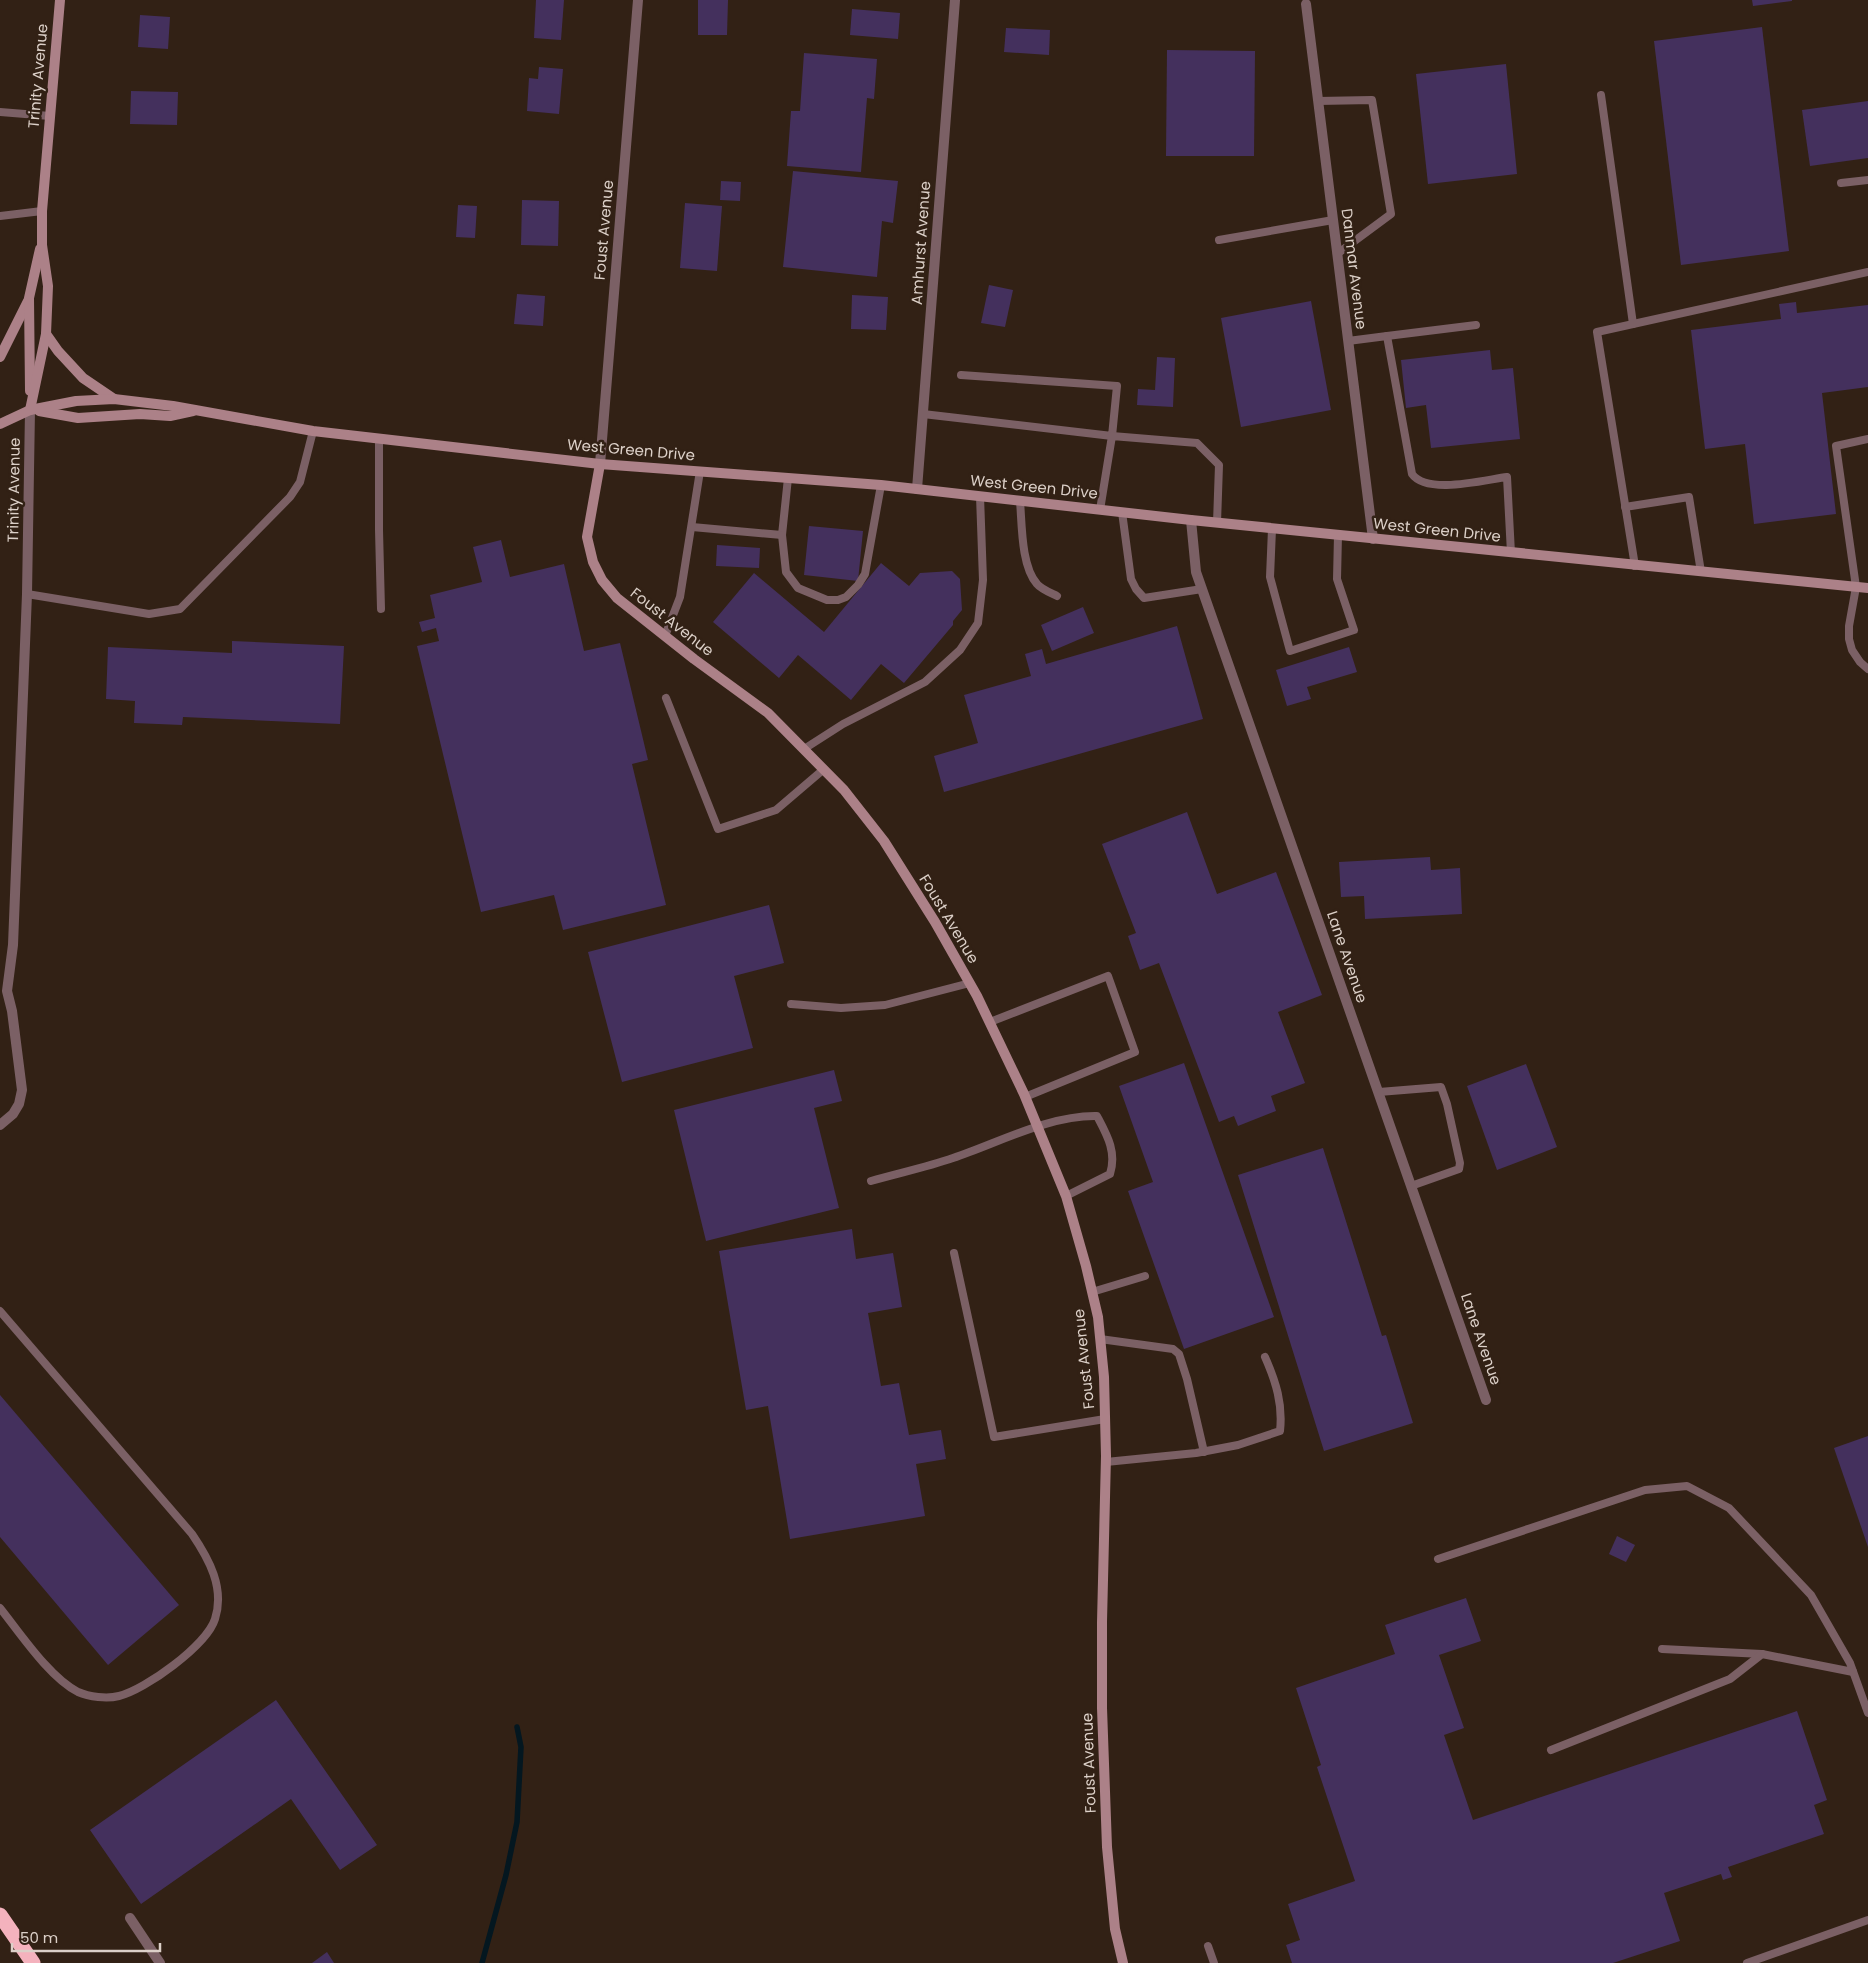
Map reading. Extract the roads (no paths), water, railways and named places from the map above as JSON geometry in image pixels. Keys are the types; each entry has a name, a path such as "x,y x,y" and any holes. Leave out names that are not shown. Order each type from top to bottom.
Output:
{"highway":[{"path":"0,1915 33,1963"}],"street":[{"name":"Trinity Avenue","path":"30,410 46,334 48,286 42,245 42,211 60,0"},
{"name":"Foust Avenue","path":"638,0 600,464 587,537 593,562 602,580 617,598 768,713 844,790 884,841 935,922 990,1022 1025,1097 1066,1196 1098,1317 1104,1377 1106,1462 1102,1708 1107,1846 1115,1929 1123,1963"},
{"name":"Amhurst Avenue","path":"917,489 955,0"},
{"name":"Danmar Avenue","path":"1306,2 1372,539"},
{"name":"Trinity Avenue","path":"0,1125 13,1114 19,1104 22,1090 12,1011 4,994 13,945 27,594 30,410 29,298 42,245"},
{"path":"0,357 29,298"},
{"path":"46,334 58,351 83,378 114,399"},
{"name":"West Green Drive","path":"0,424 30,410 76,401 114,399 198,410 313,431 600,464 881,485 1217,523 1868,588"},
{"name":"West Green Drive","path":"30,410 78,418 140,414 170,416 198,410"},
{"name":"Lane Avenue","path":"1191,520 1196,572 1486,1400"},
{"path":"130,1918 160,1963"}],"lane":[{"path":"1601,95 1633,324"},
{"path":"1318,101 1372,100 1390,214 1337,254"},
{"path":"0,112 50,116"},
{"path":"1841,183 1868,180"},
{"path":"0,216 42,211"},
{"path":"1219,240 1333,220"},
{"path":"1635,566 1597,332 1868,272"},
{"path":"1348,342 1476,325"},
{"path":"1387,336 1412,474 1417,480 1439,486 1508,477 1511,553"},
{"path":"961,375 1116,386 1112,436 1100,510"},
{"path":"923,414 1112,436 1197,443 1219,465 1217,523"},
{"path":"27,594 149,614 180,609 290,497 300,482 313,431"},
{"path":"379,438 381,609"},
{"path":"1868,439 1836,446 1856,587 1848,626 1848,639 1852,650 1860,662 1868,668"},
{"path":"665,636 680,597 700,471"},
{"path":"788,478 782,535 786,572 798,588 827,600 838,600 846,596 858,585 865,574 881,485"},
{"path":"804,749 843,724 925,682 960,650 978,623 983,580 980,496"},
{"path":"1626,507 1689,497 1701,572"},
{"path":"1020,501 1024,548 1031,573 1037,585 1057,596"},
{"path":"1122,512 1131,579 1136,589 1144,598 1202,588"},
{"path":"692,527 782,535"},
{"path":"1272,528 1270,577 1290,651 1354,630 1337,579 1338,535"},
{"path":"666,698 718,828 776,810 824,769"},
{"path":"990,1022 1108,976 1135,1052 1025,1097"},
{"path":"791,1004 840,1008 885,1005 970,983"},
{"path":"1379,1092 1441,1087 1460,1163 1459,1169 1411,1186"},
{"path":"871,1181 952,1159 1037,1127 1078,1116 1097,1116 1111,1144 1113,1164 1110,1174 1066,1196"},
{"path":"954,1252 994,1437 1105,1419"},
{"path":"1092,1292 1144,1276"},
{"path":"0,1311 192,1534 209,1563 215,1578 217,1603 216,1618 210,1631 187,1656 132,1691 118,1696 103,1697 78,1692 65,1683 46,1664 0,1608"},
{"path":"1100,1338 1173,1349 1179,1354 1187,1379 1204,1452"},
{"path":"1106,1462 1204,1452 1238,1445 1280,1431 1282,1413 1276,1383 1265,1357"},
{"path":"1438,1559 1645,1490 1688,1486 1729,1508 1810,1594 1853,1672 1868,1712"},
{"path":"1662,1649 1762,1654 1853,1672"},
{"path":"1551,1750 1730,1679 1762,1654"},
{"path":"1747,1963 1868,1920"},
{"path":"1208,1946 1214,1963"}],"waterway":[{"path":"482,1963 506,1875 517,1822 521,1747 517,1727"}]}
